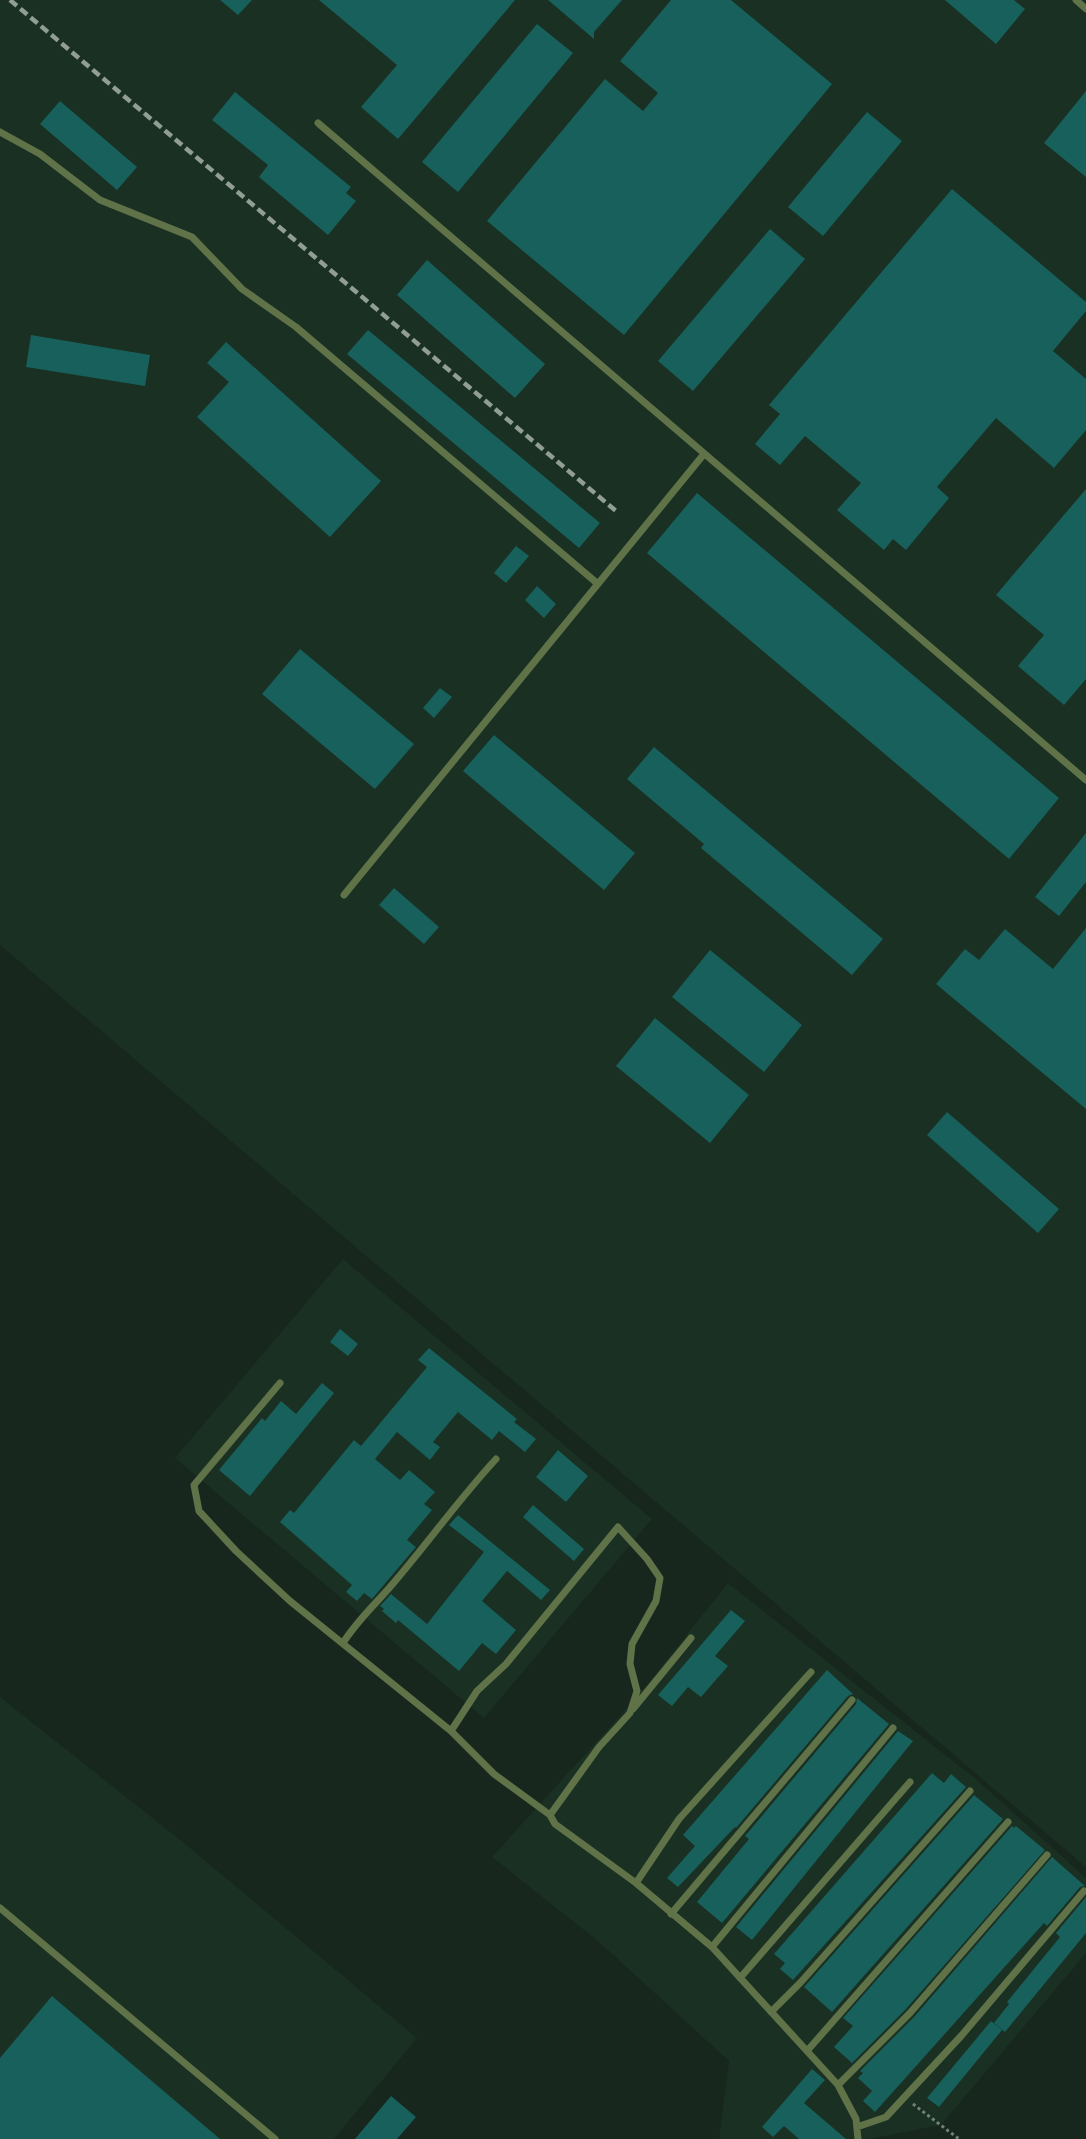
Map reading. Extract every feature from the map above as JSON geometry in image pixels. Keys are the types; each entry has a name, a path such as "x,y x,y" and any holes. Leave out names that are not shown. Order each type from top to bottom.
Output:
{"lane":[{"path":"1076,0 1086,9"},
{"path":"318,123 1086,780"},
{"path":"0,132 40,154 100,200 192,237 242,289 296,327 598,584"},
{"path":"344,895 704,454"},
{"path":"280,1383 194,1485 198,1511 236,1551 290,1601 451,1731 494,1774 550,1815 555,1824 636,1883 712,1947 838,2085 856,2119 858,2139"},
{"path":"343,1643 356,1622 396,1581 457,1501 496,1459"},
{"path":"451,1731 477,1692 506,1664 618,1527 647,1558 660,1578 656,1600 632,1644 630,1664 637,1691 630,1713"},
{"path":"550,1815 599,1747 691,1638"},
{"path":"636,1883 679,1819 811,1672"},
{"path":"671,1914 852,1700"},
{"path":"712,1947 893,1728"},
{"path":"740,1978 910,1782"},
{"path":"771,2012 801,1982 970,1791"},
{"path":"807,2051 1008,1822"},
{"path":"838,2085 910,2013 1047,1856"},
{"path":"857,2127 886,2117 962,2034 1084,1891"},
{"path":"0,1908 275,2139"}],"path":[{"path":"904,2097 959,2139"}],"shaded area":[{"path":"0,0 1086,0 1086,1867 0,945"},
{"path":"343,1259 652,1519 484,1718 175,1458"},
{"path":"728,1583 977,1780 1086,1878 1086,1953 941,2125 869,2139 719,2139 729,2061 599,1942 492,1857 637,1697"},
{"path":"0,1697 184,1843 417,2038 334,2139 0,2139"}],"building":[{"path":"220,0 252,0 238,15"},
{"path":"319,0 515,0 398,139 361,107 397,65"},
{"path":"548,0 622,0 594,32 594,39"},
{"path":"671,0 731,0 832,84 624,335 487,221 605,79 643,111 658,93 620,61"},
{"path":"945,0 1014,0 1025,9 996,44"},
{"path":"537,24 573,53 458,192 422,162"},
{"path":"1086,91 1086,177 1044,143"},
{"path":"235,92 351,187 346,193 356,201 328,235 259,177 268,165 212,120"},
{"path":"60,101 137,167 117,190 40,124"},
{"path":"867,112 902,141 823,236 788,207"},
{"path":"952,189 1086,302 1086,311 1053,351 1086,379 1086,430 1054,468 996,418 937,487 949,498 906,550 893,539 884,550 837,510 861,483 805,436 780,465 755,444 780,414 769,405"},
{"path":"770,229 805,259 693,391 658,361"},
{"path":"427,260 545,364 515,398 397,295"},
{"path":"368,330 600,523 579,548 347,354"},
{"path":"31,335 150,355 145,386 26,367"},
{"path":"226,342 381,481 330,537 197,417 229,382 207,363"},
{"path":"1086,489 1086,679 1064,705 1018,666 1044,635 996,595"},
{"path":"697,493 1059,798 1009,859 647,553"},
{"path":"516,546 529,556 506,583 494,573"},
{"path":"537,586 556,604 544,618 525,600"},
{"path":"300,649 414,744 375,789 262,694"},
{"path":"440,688 452,697 434,718 423,708"},
{"path":"494,735 635,853 604,890 463,771"},
{"path":"654,747 883,939 852,975 701,848 704,844 627,779"},
{"path":"1086,833 1086,882 1059,916 1035,897"},
{"path":"394,888 439,927 424,944 379,905"},
{"path":"1086,928 1086,1109 936,984 965,949 979,960 1005,929 1053,969"},
{"path":"710,950 802,1025 764,1072 672,997"},
{"path":"655,1018 749,1095 710,1143 616,1066"},
{"path":"947,1112 1059,1209 1038,1233 927,1135"},
{"path":"340,1329 358,1344 348,1356 330,1342"},
{"path":"429,1348 517,1419 514,1422 536,1439 525,1452 499,1431 492,1440 458,1412 433,1442 440,1447 430,1460 397,1432 375,1459 400,1480 409,1470 435,1492 424,1504 432,1510 407,1540 416,1547 372,1599 364,1593 357,1601 346,1592 352,1585 280,1522 290,1510 294,1513 354,1440 361,1446 427,1367 418,1360"},
{"path":"322,1383 334,1393 250,1496 219,1470 262,1418 265,1421 281,1401 296,1414"},
{"path":"558,1450 588,1476 566,1502 536,1477"},
{"path":"533,1505 584,1549 574,1561 523,1517"},
{"path":"458,1515 550,1590 541,1600 507,1571 482,1601 516,1630 496,1654 482,1643 459,1671 398,1620 396,1623 382,1611 384,1609 380,1606 391,1594 427,1624 484,1552 449,1525"},
{"path":"731,1610 745,1621 715,1656 728,1666 701,1697 688,1687 672,1706 658,1695"},
{"path":"827,1670 853,1694 848,1696 736,1828 678,1887 667,1878 695,1846 683,1835"},
{"path":"857,1698 889,1724 722,1923 697,1902 749,1839 745,1836 856,1704"},
{"path":"898,1731 913,1741 752,1940 736,1927"},
{"path":"932,1773 944,1783 951,1774 966,1787 793,1980 780,1969 785,1963 774,1954"},
{"path":"974,1795 1003,1819 832,2012 804,1987"},
{"path":"1012,1826 1014,1828 1016,1826 1045,1850 906,2009 852,2063 834,2047 853,2026 843,2018"},
{"path":"1052,1857 1085,1886 1080,1887 1047,1926 1044,1923 875,2112 863,2101 872,2091 858,2078 863,2073 860,2071 914,2017"},
{"path":"1086,1897 1086,1933 1005,2032 994,2023 1009,2004 1007,2002 1060,1937 1056,1933"},
{"path":"52,1996 220,2139 0,2139 0,2058"},
{"path":"991,2021 1002,2030 939,2107 927,2098"},
{"path":"812,2069 825,2080 804,2103 846,2139 799,2139 784,2126 773,2137 762,2127"},
{"path":"391,2096 416,2117 397,2139 355,2139"}],"railway":[{"path":"10,0 616,511"}]}
